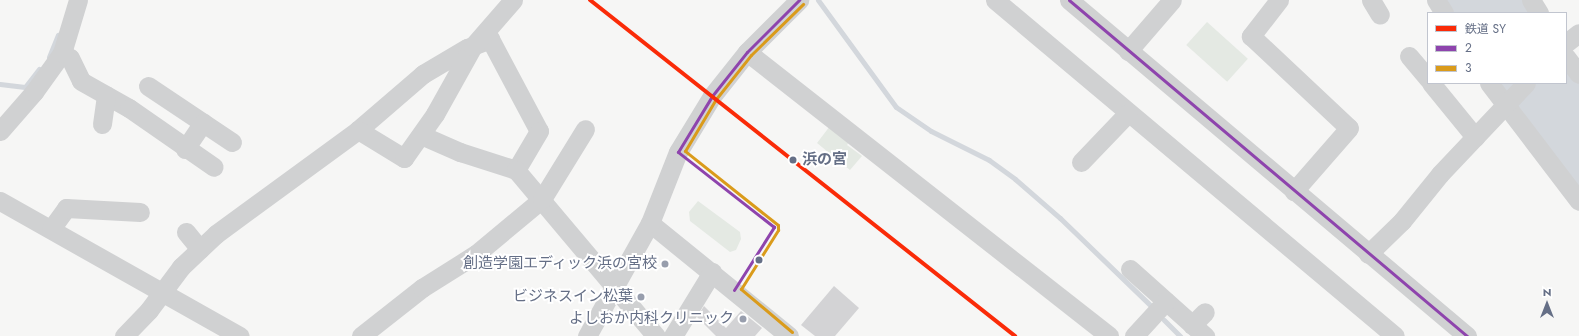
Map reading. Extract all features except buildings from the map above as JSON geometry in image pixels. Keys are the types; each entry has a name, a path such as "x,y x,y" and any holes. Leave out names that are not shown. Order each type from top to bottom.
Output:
{"street":[{"path":"0,131 34,92 62,53 78,0"},
{"path":"358,130 404,158 421,135 473,46 513,0"},
{"path":"587,336 650,223 678,152 712,96 747,52 799,0"},
{"path":"995,0 1394,336"},
{"path":"1069,0 1368,254 1467,336"},
{"path":"1128,51 1172,0"},
{"path":"1279,0 1251,36 1349,128 1294,191"},
{"path":"1436,0 1443,12"},
{"path":"1531,0 1538,12"},
{"path":"1567,42 1579,33"},
{"path":"124,336 200,249 248,208 358,130 423,74 473,46 490,39 537,125 538,136 516,170"},
{"path":"747,52 1109,336"},
{"path":"62,53 70,58 81,80 214,167"},
{"path":"1567,58 1579,74"},
{"path":"1419,73 1427,82"},
{"path":"1429,84 1475,137"},
{"path":"1490,84 1579,201"},
{"path":"1368,254 1402,220 1475,137 1525,84"},
{"path":"148,86 232,142"},
{"path":"102,124 106,95"},
{"path":"1081,162 1128,113"},
{"path":"185,149 203,122"},
{"path":"362,336 422,288 476,254 542,200 586,129"},
{"path":"421,135 460,152 516,170 656,336"},
{"path":"0,201 163,290 240,336"},
{"path":"51,229 66,208 140,212"},
{"path":"650,223 789,336"},
{"path":"186,232 200,249"},
{"path":"1130,269 1166,301 1200,324"},
{"path":"673,336 712,272"},
{"path":"1134,336 1166,301"}],"shaded area":[{"path":"1446,0 1522,0 1530,12 1453,12"},
{"path":"1207,22 1248,59 1227,82 1186,45"},
{"path":"1567,67 1579,82 1579,189 1498,84 1567,84"},
{"path":"830,126 850,141 847,145 862,156 850,170 817,143"},
{"path":"698,201 740,232 741,239 736,250 730,252 690,221 689,212"}],"waterway":[{"path":"818,0 896,107 931,131 989,160 1015,179 1060,218 1149,304"},
{"path":"49,57 58,35"},
{"path":"0,84 25,87 39,69"},
{"path":"1164,320 1180,336"}],"rail line":[{"name":"SY","path":"590,0 1015,336"}],"transit line":[{"name":"2","path":"734,290 774,227 678,152 712,96 747,52 799,0"},
{"name":"2","path":"1069,0 1467,336"},
{"name":"3","path":"792,332 741,289 778,230 778,225 685,151 716,99 751,55 803,4"}],"place":[{"name":"浜の宮","path":"793,160"},
{"name":"創造学園エディック浜の宮校","path":"665,264"},
{"name":"ビジネスイン松葉","path":"641,297"},
{"name":"よしおか内科クリニック","path":"743,319"}]}
